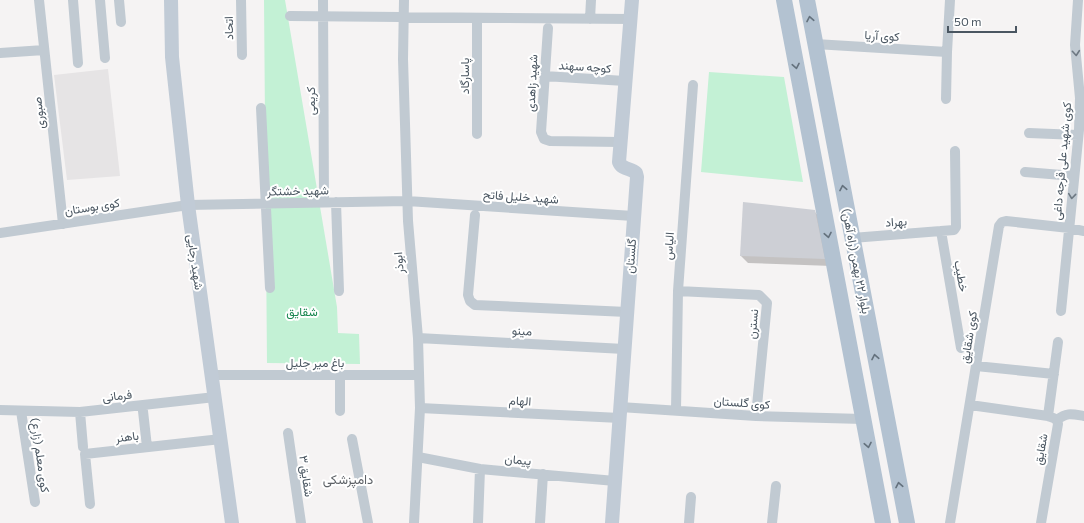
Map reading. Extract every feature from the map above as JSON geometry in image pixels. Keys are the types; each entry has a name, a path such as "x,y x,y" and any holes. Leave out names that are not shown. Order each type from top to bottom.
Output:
{"main road":[{"name":"بلوار ۲۲ بهمن (راه آهن)","path":"784,0 882,523"},
{"name":"بلوار ۲۲ بهمن (راه آهن)","path":"807,0 907,523"}],"street":[{"name":"صبوری","path":"38,0 64,224"},
{"path":"73,0 78,63"},
{"path":"100,0 105,58"},
{"path":"119,0 120,22"},
{"name":"شهید رجایی","path":"171,0 172,57 188,205 232,523"},
{"name":"اتحاد","path":"241,0 242,55"},
{"name":"کریمی","path":"323,0 324,202"},
{"name":"ابوذر","path":"404,0 403,17 407,201 418,338 420,408 414,523"},
{"path":"590,19 591,0"},
{"name":"گلستان","path":"612,523 636,173 620,166 619,162 632,0"},
{"path":"946,99 950,0"},
{"name":"کوی شهید علی قرجه داغی","path":"1061,311 1068,228 1081,132 1076,45 1078,0"},
{"path":"290,16 630,19"},
{"name":"پاسارگاد","path":"477,18 477,134"},
{"name":"شهید زاهدی","path":"548,28 541,132 544,139 550,141 620,142"},
{"name":"کوی آریا","path":"815,44 947,52"},
{"path":"0,54 44,50"},
{"name":"کوچه سهند","path":"544,76 625,81"},
{"name":"الیاس","path":"676,410 678,291 693,85"},
{"path":"261,108 270,288"},
{"path":"1029,133 1081,132"},
{"name":"بهراد","path":"852,238 954,230 957,225 955,151"},
{"path":"1025,172 1074,176"},
{"name":"شهید خشتگر","path":"188,205 407,201"},
{"name":"شهید خلیل فاتح","path":"407,201 633,216"},
{"path":"336,202 339,291"},
{"name":"کوی بوستان","path":"0,233 188,205"},
{"path":"475,215 468,295 470,301 475,305 627,312"},
{"name":"کوی شقایق","path":"950,523 999,226 1006,220 1084,231"},
{"name":"خطیب","path":"941,231 961,348"},
{"name":"نسترن","path":"678,291 759,295 767,303 756,416"},
{"name":"مینو","path":"418,338 624,349"},
{"path":"1058,342 1054,374 1053,418 1068,414 1084,416"},
{"path":"976,366 1054,374"},
{"name":"باغ میر جلیل","path":"212,375 419,375"},
{"path":"340,375 340,411"},
{"name":"فرمانی","path":"0,410 80,412 215,397"},
{"name":"شقایق","path":"970,405 1053,418 1058,424 1041,523"},
{"name":"الهام","path":"420,408 620,412"},
{"name":"کوی گلستان","path":"620,412 676,410 756,416 863,419"},
{"name":"کوی معلم (زارع)","path":"21,411 35,502"},
{"path":"143,411 147,447"},
{"path":"80,412 83,447"},
{"name":"شقایق ۳","path":"288,433 301,523"},
{"name":"باهنر","path":"90,504 85,454 221,439"},
{"path":"352,439 368,523"},
{"name":"پیمان","path":"418,457 480,469 615,480"},
{"path":"478,523 480,469"},
{"path":"540,523 543,474"},
{"path":"772,523 776,486"},
{"path":"688,523 691,497"}],"shaded area":[{"path":"108,69 120,176 67,180 54,75"}],"green space":[{"name":"شقایق","path":"264,0 285,0 337,307 338,333 359,334 360,364 267,363"},
{"path":"709,72 784,77 803,182 701,172"}],"building":[{"path":"743,202 815,210 825,259 740,256"}],"district":[{"name":"دامپزشکی","path":"348,479"}]}
